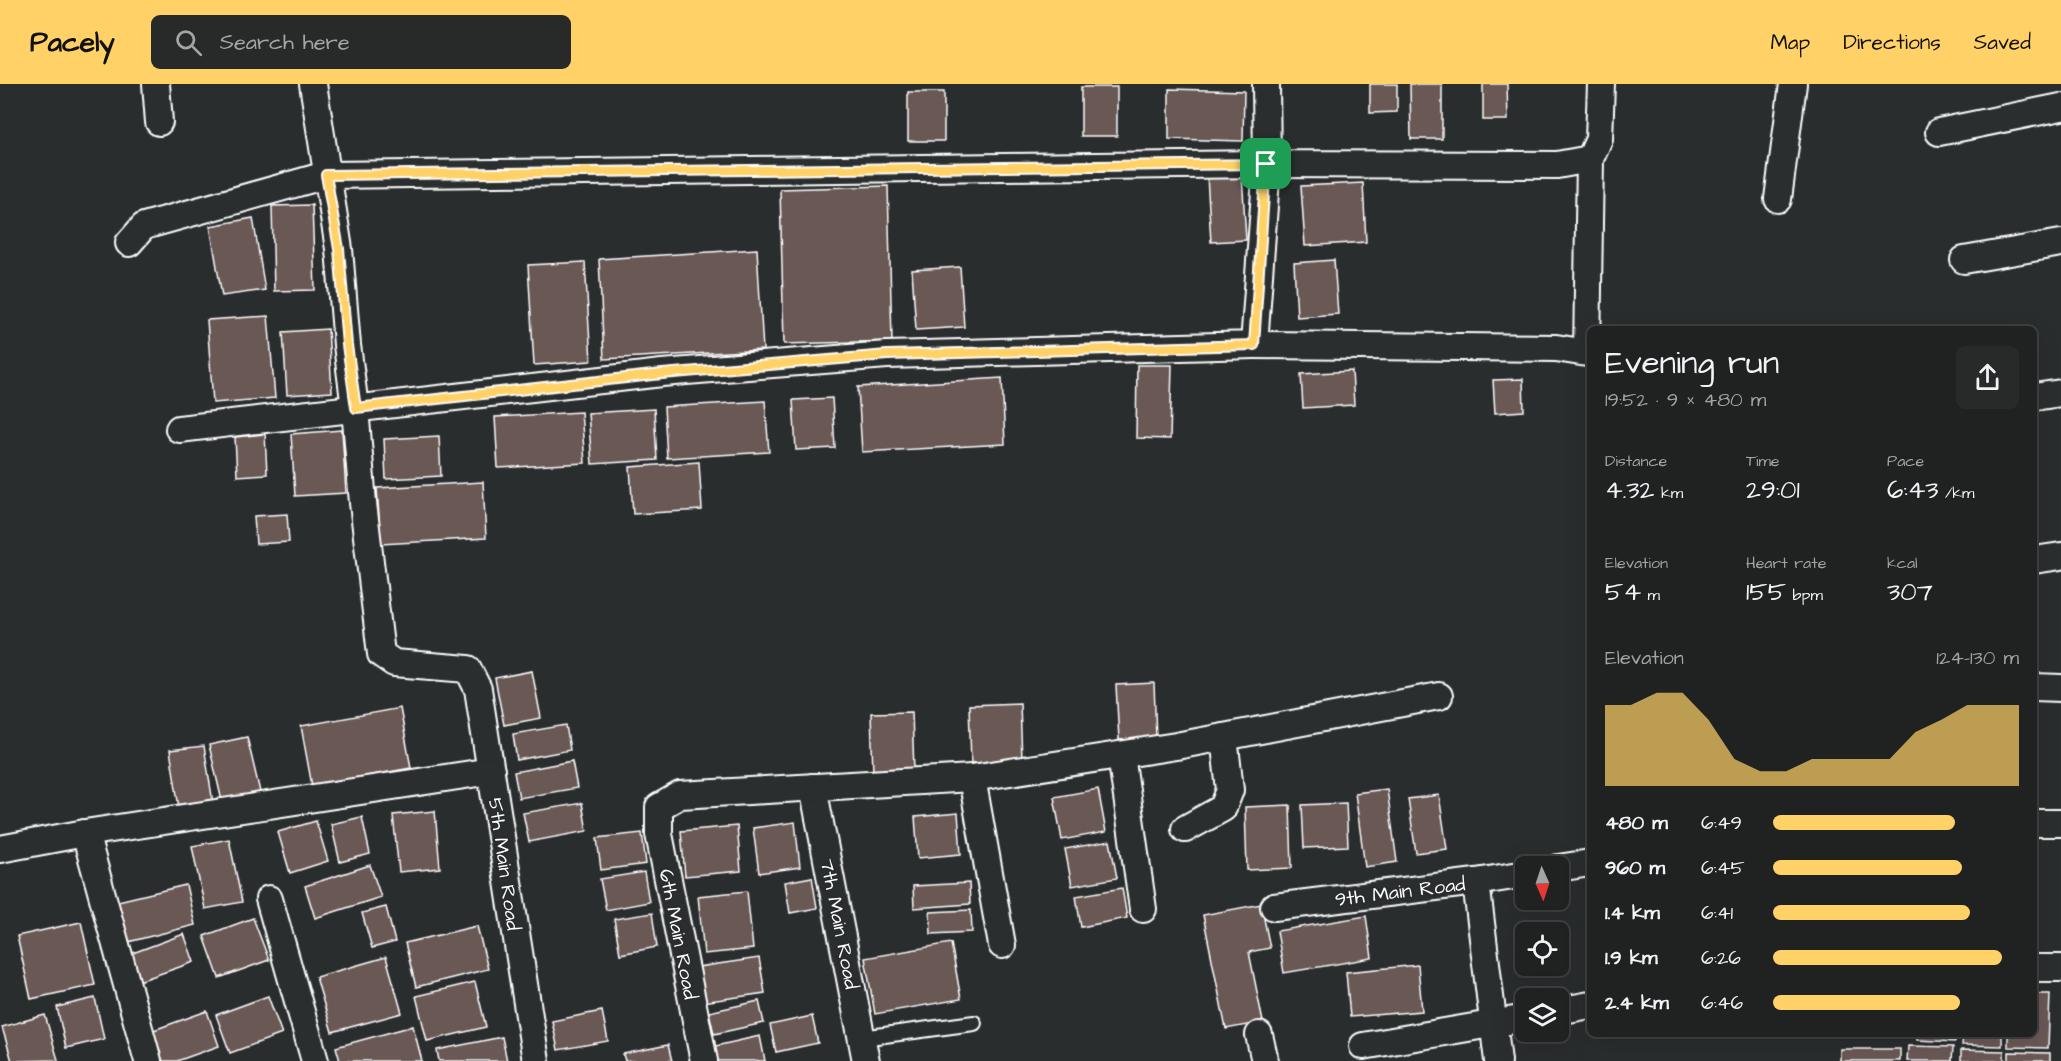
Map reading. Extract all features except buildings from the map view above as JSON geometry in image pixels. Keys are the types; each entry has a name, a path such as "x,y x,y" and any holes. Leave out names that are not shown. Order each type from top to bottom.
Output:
{"street":[{"path":"156,84 159,122"},
{"path":"313,84 339,249 347,345 356,408"},
{"path":"1254,345 1266,164 1266,84"},
{"path":"1587,326 1590,159 1599,139 1601,84"},
{"path":"1778,200 1793,84"},
{"path":"1939,132 2061,107"},
{"path":"129,243 144,226 326,175 1266,164 1557,165 1590,159"},
{"path":"1964,260 2061,243"},
{"path":"179,429 662,374 887,355 1254,345 1556,348 1587,353"},
{"path":"2037,397 2061,393"},
{"name":"5th Main Road","path":"356,408 363,503 381,654 394,663 468,669 478,689 536,1061"},
{"path":"2037,560 2061,556"},
{"path":"2037,687 2061,688"},
{"path":"813,787 972,778 1224,737 1439,696"},
{"path":"1185,829 1223,808 1230,790 1224,737"},
{"path":"1121,755 1143,909"},
{"path":"0,849 85,833 491,771"},
{"path":"972,778 1002,945"},
{"name":"6th Main Road","path":"704,1061 659,834 659,807 680,795 813,787"},
{"name":"7th Main Road","path":"813,787 864,1050"},
{"path":"2037,823 2061,823"},
{"path":"85,833 148,1061"},
{"path":"1569,866 1587,863"},
{"name":"9th Main Road","path":"1274,907 1515,876"},
{"path":"1476,882 1497,1061"},
{"path":"269,899 315,1061"},
{"path":"2037,968 2061,968"},
{"path":"1569,1009 1587,1006"},
{"path":"1363,1046 1515,1020"},
{"path":"1259,1035 1265,1061"}],"lane":[{"path":"864,1050 974,1023"}],"route":[{"path":"1266,164 1254,345 887,355 662,374 356,408 347,345 339,249 326,175 1266,164"}]}
